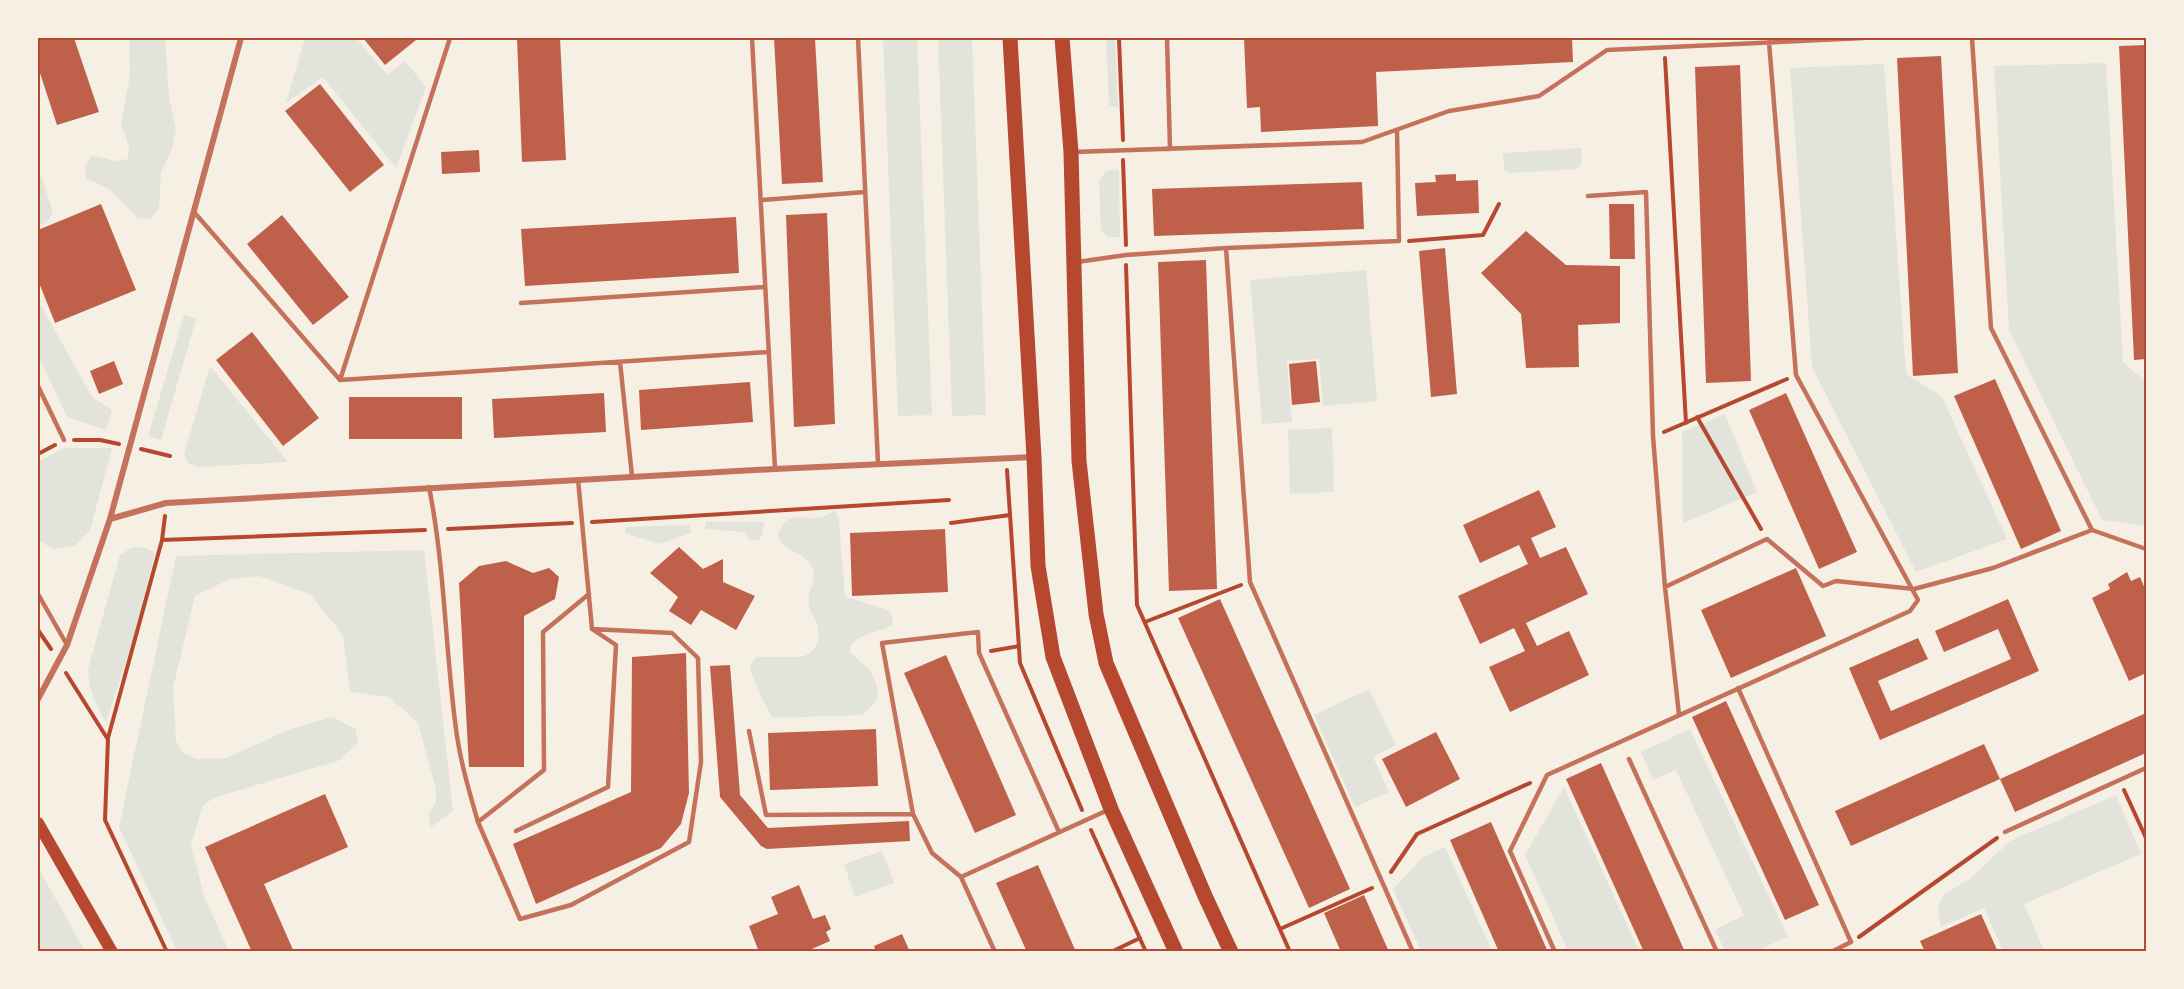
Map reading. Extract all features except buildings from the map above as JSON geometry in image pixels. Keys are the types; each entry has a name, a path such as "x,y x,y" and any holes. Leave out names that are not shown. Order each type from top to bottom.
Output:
{"main road":[{"path":"1010,38 1038,566 1053,657 1110,809 1176,951"},
{"path":"1062,38 1071,152 1079,461 1096,614 1106,663 1205,896 1231,951"},
{"path":"38,823 112,951"}],"street":[{"path":"38,699 68,645 111,519 241,38"},
{"path":"111,519 166,503 632,476 1034,457"}],"lane":[{"path":"340,380 450,38"},
{"path":"752,38 775,469"},
{"path":"858,38 878,463"},
{"path":"1167,38 1170,149"},
{"path":"1071,152 1362,142 1449,111 1539,96 1607,50 1864,38"},
{"path":"1972,38 1991,328 2092,530"},
{"path":"1555,951 1510,851 1546,776 1910,610 1918,600 1796,375 1769,42"},
{"path":"1074,263 1126,255 1226,248 1399,241 1397,130"},
{"path":"761,200 865,192"},
{"path":"1588,196 1646,192 1653,436 1665,587 1680,715"},
{"path":"194,212 340,380"},
{"path":"1226,248 1250,582 1413,951"},
{"path":"521,303 765,287"},
{"path":"340,380 769,352"},
{"path":"620,362 632,476"},
{"path":"38,386 64,440"},
{"path":"578,479 592,629"},
{"path":"429,487 437,529 456,728 464,774 478,822 520,919 571,905 689,842 701,762 698,658 672,633 592,629"},
{"path":"1665,587 1767,539 1823,586 1836,581 1914,589 1993,568 2092,530 2146,549"},
{"path":"38,594 68,645"},
{"path":"478,822 544,770 543,632 589,594"},
{"path":"516,831 608,787 616,645 592,629"},
{"path":"995,951 961,877 932,853 913,814 882,643 978,632 980,653 1059,832"},
{"path":"1738,688 1851,942 1831,951"},
{"path":"749,731 766,815 913,814"},
{"path":"1629,759 1717,951"},
{"path":"2005,832 2146,768"},
{"path":"961,877 1110,809"}],"path":[{"path":"1119,38 1137,605 1290,951"},
{"path":"1664,47 1686,423"},
{"path":"1399,241 1484,235 1500,204"},
{"path":"1653,436 1796,375"},
{"path":"1697,417 1767,539"},
{"path":"38,454 64,440 100,440 170,456"},
{"path":"162,540 582,523 949,500"},
{"path":"166,503 162,540 108,738 105,820 167,951"},
{"path":"951,523 1010,515"},
{"path":"1145,622 1250,582"},
{"path":"38,630 108,738"},
{"path":"1280,929 1383,883 1418,834 1546,776"},
{"path":"2120,780 2146,838"},
{"path":"1851,942 2005,832"},
{"path":"1112,951 1140,938"}],"shaded area":[{"path":"129,38 165,38 169,96 176,130 172,149 161,172 159,209 151,219 138,218 109,189 86,178 85,166 92,155 115,161 128,159 129,147 121,123 130,75"},
{"path":"305,38 356,38 387,75 405,61 426,87 396,168 323,77 286,103"},
{"path":"883,38 917,38 932,415 898,416"},
{"path":"938,38 972,38 986,415 952,416"},
{"path":"1106,38 1115,38 1118,108 1109,105"},
{"path":"2106,63 2123,362 2146,382 2146,526 2102,520 2009,330 1994,66"},
{"path":"1884,64 1906,374 1942,397 2007,539 1916,572 1812,367 1790,68"},
{"path":"1581,148 1582,163 1576,169 1510,173 1504,169 1503,153"},
{"path":"38,166 53,212 47,223 38,225"},
{"path":"1119,170 1120,237 1108,237 1101,231 1099,180 1106,171"},
{"path":"1366,270 1377,401 1323,406 1319,359 1287,361 1292,422 1262,424 1250,280"},
{"path":"38,300 92,397 112,410 106,430 67,417 38,355"},
{"path":"184,315 196,319 161,440 148,436"},
{"path":"210,366 288,462 198,467 188,463 184,454"},
{"path":"1725,414 1757,492 1683,523 1682,432"},
{"path":"1332,428 1334,492 1290,494 1288,430"},
{"path":"64,448 112,448 90,531 74,546 53,549 38,540 38,462"},
{"path":"834,510 839,522 845,596 887,610 893,619 892,625 856,640 849,652 870,670 876,683 878,697 862,715 773,718 760,695 750,668 752,662 757,657 801,657 811,652 818,639 817,623 809,606 813,570 808,560 785,546 778,534 783,524 791,518 822,517"},
{"path":"706,522 764,522 762,536 758,540 750,540 745,532 705,529"},
{"path":"690,525 691,533 659,544 625,533 625,527"},
{"path":"144,547 155,553 133,641 106,722 93,697 88,669 120,555 131,548"},
{"path":"424,550 453,811 431,827 428,814 436,803 436,789 418,723 389,697 350,692 343,635 310,594 259,576 230,579 195,596 173,688 176,741 183,753 197,759 226,758 291,729 332,717 356,729 358,743 338,761 213,798 202,807 191,846 205,899 229,951 177,951 119,827 176,556"},
{"path":"1369,689 1396,745 1373,757 1389,792 1355,807 1314,715"},
{"path":"1690,729 1788,937 1756,951 1725,951 1715,930 1744,915 1676,770 1653,780 1641,752"},
{"path":"1564,787 1639,951 1568,951 1525,855"},
{"path":"2116,795 2141,854 2024,904 2044,951 2003,951 1984,908 1941,927 1938,909 1945,894 1971,878 2010,841"},
{"path":"1445,847 1492,951 1421,951 1393,889 1423,857"},
{"path":"882,851 894,883 855,897 844,864"},
{"path":"39,869 85,951 38,951"}]}
